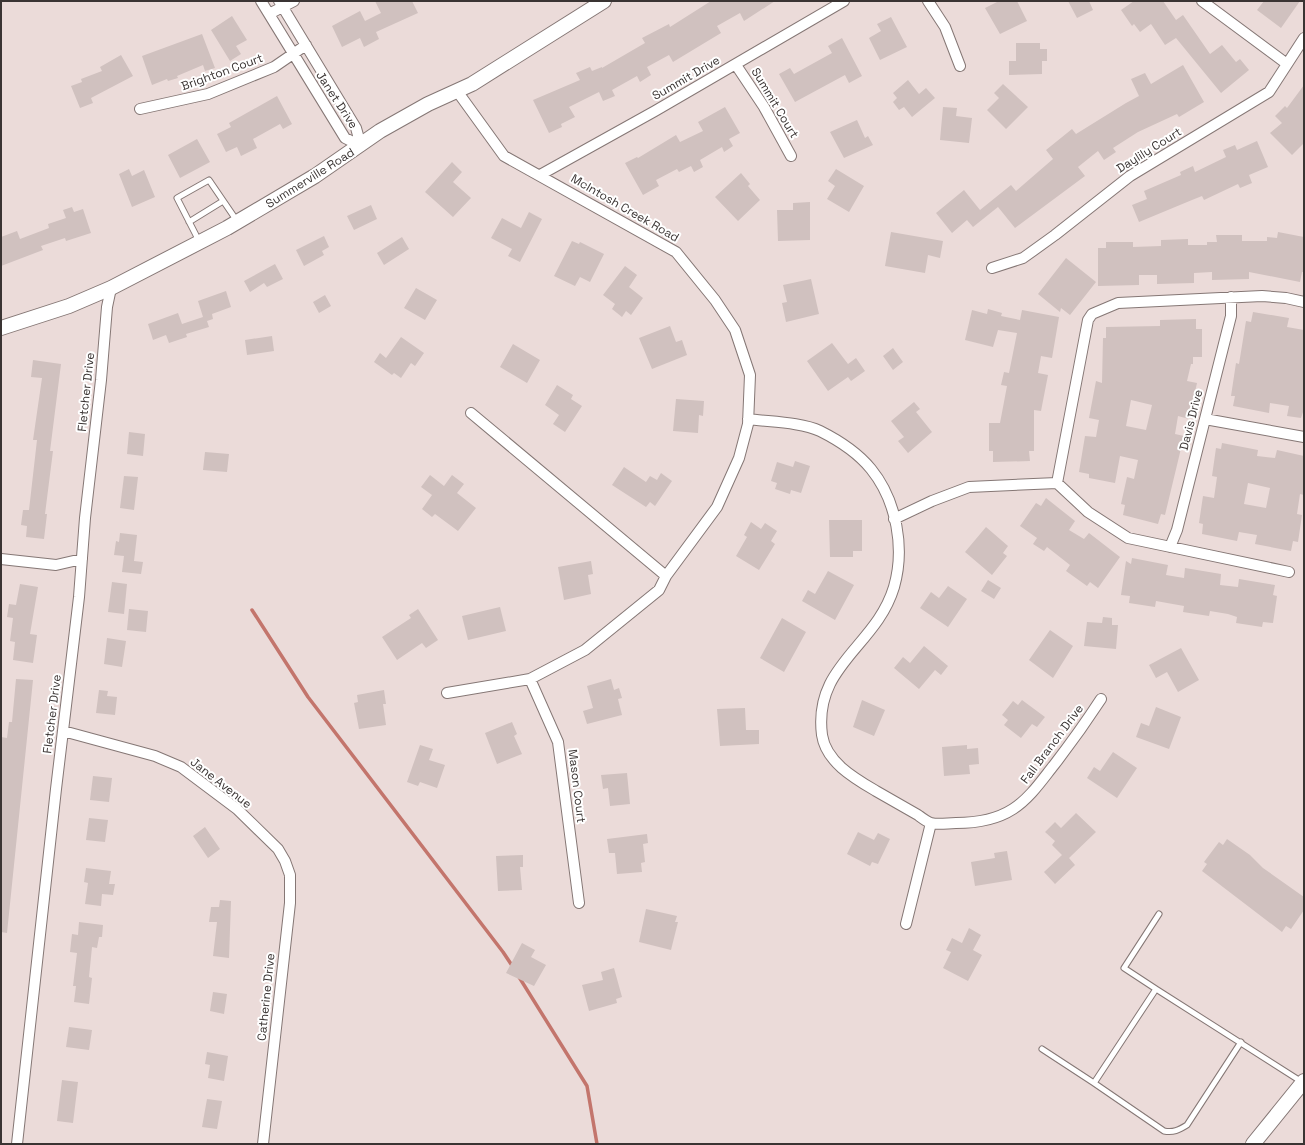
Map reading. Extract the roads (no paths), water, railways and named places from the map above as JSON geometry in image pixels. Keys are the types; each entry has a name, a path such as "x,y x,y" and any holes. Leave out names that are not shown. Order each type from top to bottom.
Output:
{"main road":[{"name":"Summerville Road","path":"1,328 69,306 111,288 200,243 315,176 361,146 380,131 428,104 457,91 495,69 604,1"},
{"path":"1253,1144 1304,1082"}],"street":[{"name":"Janet Drive","path":"261,1 292,54 345,138 361,146"},
{"path":"269,14 281,4 294,1"},
{"name":"Summit Drive","path":"540,175 736,65 844,1"},
{"path":"928,1 945,27 960,66"},
{"path":"1202,1 1287,64"},
{"name":"Janet Drive","path":"281,4 356,128 361,146"},
{"name":"Daylily Court","path":"992,268 1024,258 1055,236 1130,176 1269,92 1304,38"},
{"name":"Brighton Court","path":"140,109 208,94 274,67 306,45"},
{"name":"Summit Court","path":"736,65 764,107 791,156"},
{"name":"McIntosh Creek Road","path":"447,694 530,679 585,650 659,590 666,576 717,507 739,458 748,419 750,375 735,330 715,300 676,252 504,156 457,91"},
{"name":"Fletcher Drive","path":"17,1144 79,597 107,307 111,288"},
{"path":"1057,483 1088,320 1092,314 1118,303 1262,296 1286,298 1304,302"},
{"name":"Davis Drive","path":"1170,547 1177,530 1231,316 1231,298"},
{"path":"471,413 666,576"},
{"path":"748,419 818,430 851,450 872,469 886,495 898,531 898,561 894,588 872,630 836,672 829,683 821,709 822,736 826,749 834,760 855,779 931,823 906,924"},
{"path":"1205,419 1304,437"},
{"path":"894,519 932,501 970,487 1057,483 1088,512 1128,538 1289,572"},
{"path":"1,559 56,565 82,559"},
{"name":"Mason Court","path":"530,679 558,742 579,903"},
{"name":"Fall Branch Drive","path":"931,823 975,823 989,820 1013,809 1034,791 1085,725 1101,699"},
{"name":"Jane Avenue","path":"63,732 155,756 181,767 237,809 278,849 282,855"},
{"name":"Catherine Drive","path":"263,1144 290,902 290,875 282,855"}],"lane":[{"path":"200,243 177,198 209,180 237,222"},
{"path":"189,222 223,201"},
{"path":"1159,914 1124,968 1304,1082"},
{"path":"1094,1083 1156,989"},
{"path":"1042,1049 1164,1131 1170,1132 1179,1130 1186,1125 1241,1042"}],"waterway":[{"path":"252,610 308,697 513,967"},
{"path":"519,977 587,1086 597,1144"}]}
